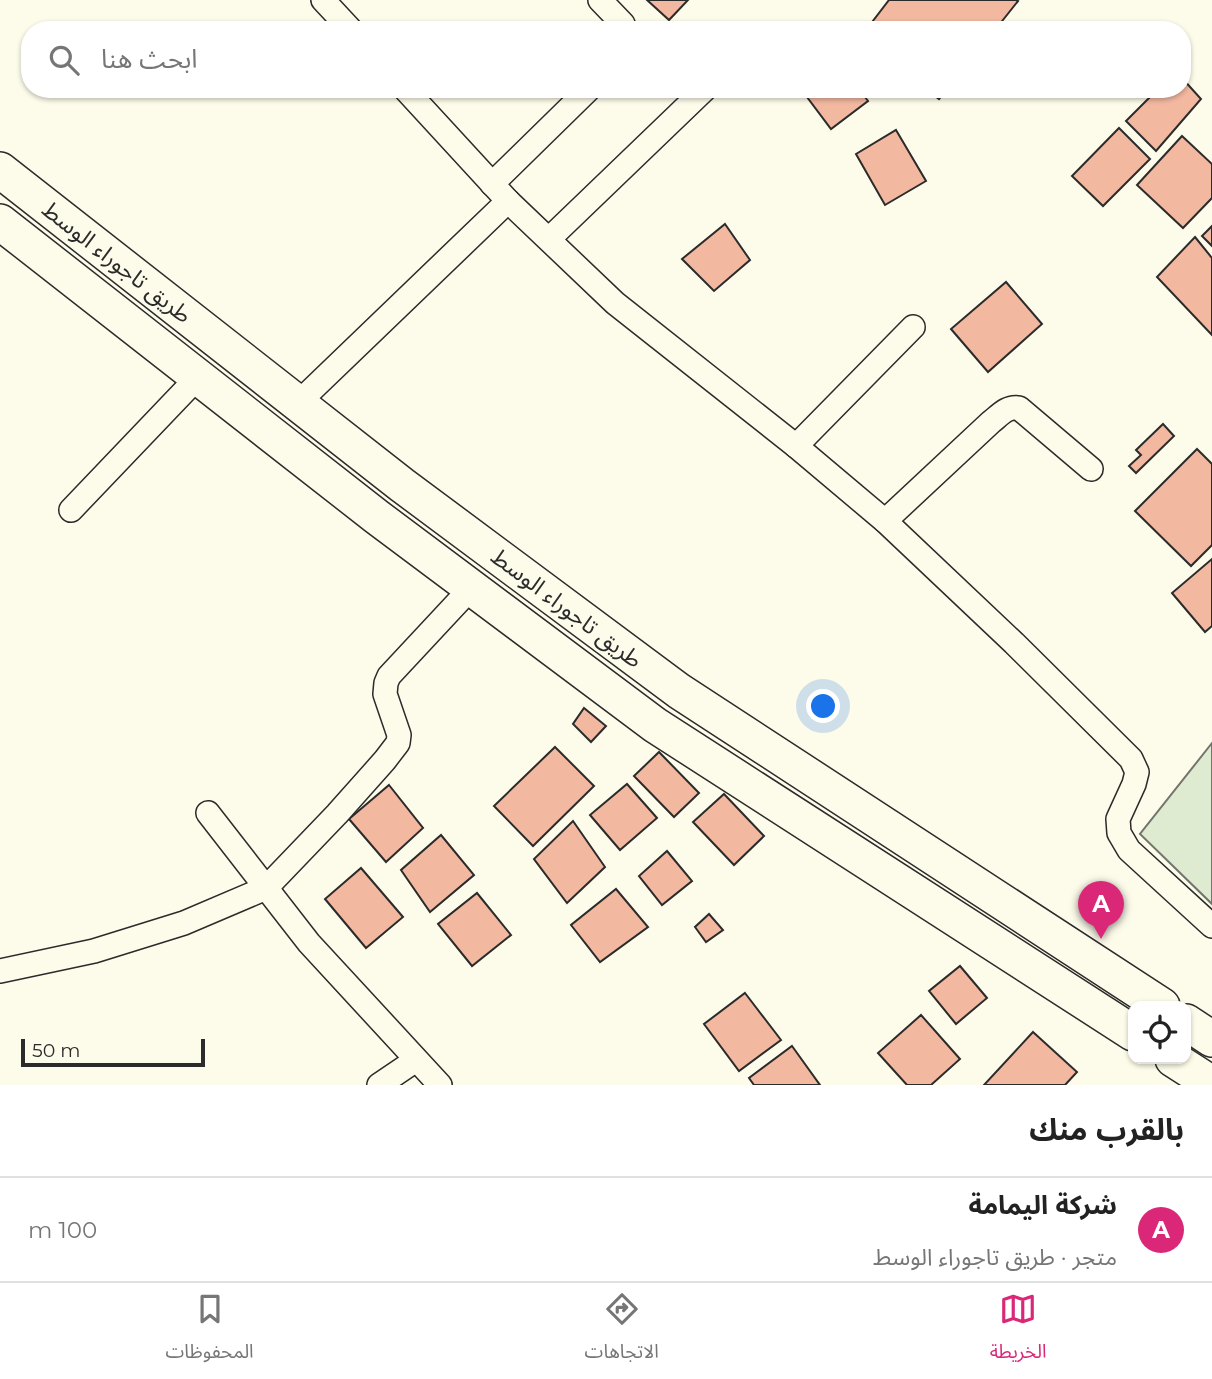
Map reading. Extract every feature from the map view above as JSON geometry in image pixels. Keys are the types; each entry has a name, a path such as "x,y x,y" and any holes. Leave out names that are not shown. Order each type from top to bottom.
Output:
{"main road":[{"name":"طريق تاجوراء الوسط","path":"0,170 402,485 679,691 1154,1001"},
{"path":"0,222 377,517 655,724 1128,1030"},
{"path":"1191,1025 1212,1039"},
{"path":"1181,1064 1212,1084"}],"street":[{"path":"323,0 343,21"},
{"path":"600,0 620,21"},
{"path":"413,98 500,192 615,303 796,446 885,521 1014,643 1131,760 1137,772 1118,819 1119,833 1129,850 1212,926"},
{"path":"298,403 500,192 581,98"},
{"path":"549,239 696,98"},
{"path":"796,446 914,327"},
{"path":"71,510 198,377"},
{"path":"885,521 991,422 1012,407 1019,408 1091,469"},
{"path":"0,971 94,950 184,923 266,888 337,814 398,743 398,734 385,694 389,676 472,587"},
{"path":"208,813 309,943 440,1085"},
{"path":"379,1085 416,1060"}],"green space":[{"path":"1212,743 1212,904 1140,834"}],"building":[{"path":"647,0 688,0 669,20"},
{"path":"889,0 1018,1 1002,21 873,21"},
{"path":"1191,88 1201,99 1156,151 1126,121 1149,98 1191,98"},
{"path":"808,98 866,98 868,101 831,129"},
{"path":"1119,128 1150,159 1103,206 1072,176"},
{"path":"896,130 926,181 885,205 856,154"},
{"path":"1182,136 1212,164 1212,198 1183,228 1137,185"},
{"path":"725,224 750,260 714,291 682,259"},
{"path":"1212,226 1212,246 1202,236"},
{"path":"1195,237 1212,258 1212,335 1157,277"},
{"path":"1006,282 1042,324 988,372 951,329"},
{"path":"1163,424 1174,436 1136,473 1129,466 1141,455 1136,450"},
{"path":"1197,449 1212,464 1212,545 1191,566 1135,511"},
{"path":"1212,559 1212,626 1205,632 1172,593"},
{"path":"584,708 606,726 591,742 573,724"},
{"path":"555,747 594,786 533,846 494,806"},
{"path":"659,752 699,793 674,817 634,776"},
{"path":"627,784 657,818 620,850 590,815"},
{"path":"389,785 423,828 386,862 349,819"},
{"path":"724,794 764,836 734,865 693,822"},
{"path":"573,821 605,867 567,903 534,859"},
{"path":"441,835 474,875 430,912 401,870"},
{"path":"667,851 692,881 662,905 639,876"},
{"path":"361,868 403,917 366,948 325,899"},
{"path":"616,889 648,927 600,962 571,925"},
{"path":"477,893 511,935 472,966 438,924"},
{"path":"709,914 723,930 706,942 695,927"},
{"path":"960,966 987,998 956,1024 929,991"},
{"path":"745,993 781,1040 739,1071 704,1024"},
{"path":"921,1015 960,1059 931,1085 907,1085 878,1053"},
{"path":"1033,1032 1077,1072 1065,1085 984,1085"},
{"path":"792,1046 820,1085 754,1085 749,1078"}],"place":[{"name":"شركة اليمامة","path":"1101,939"}]}
